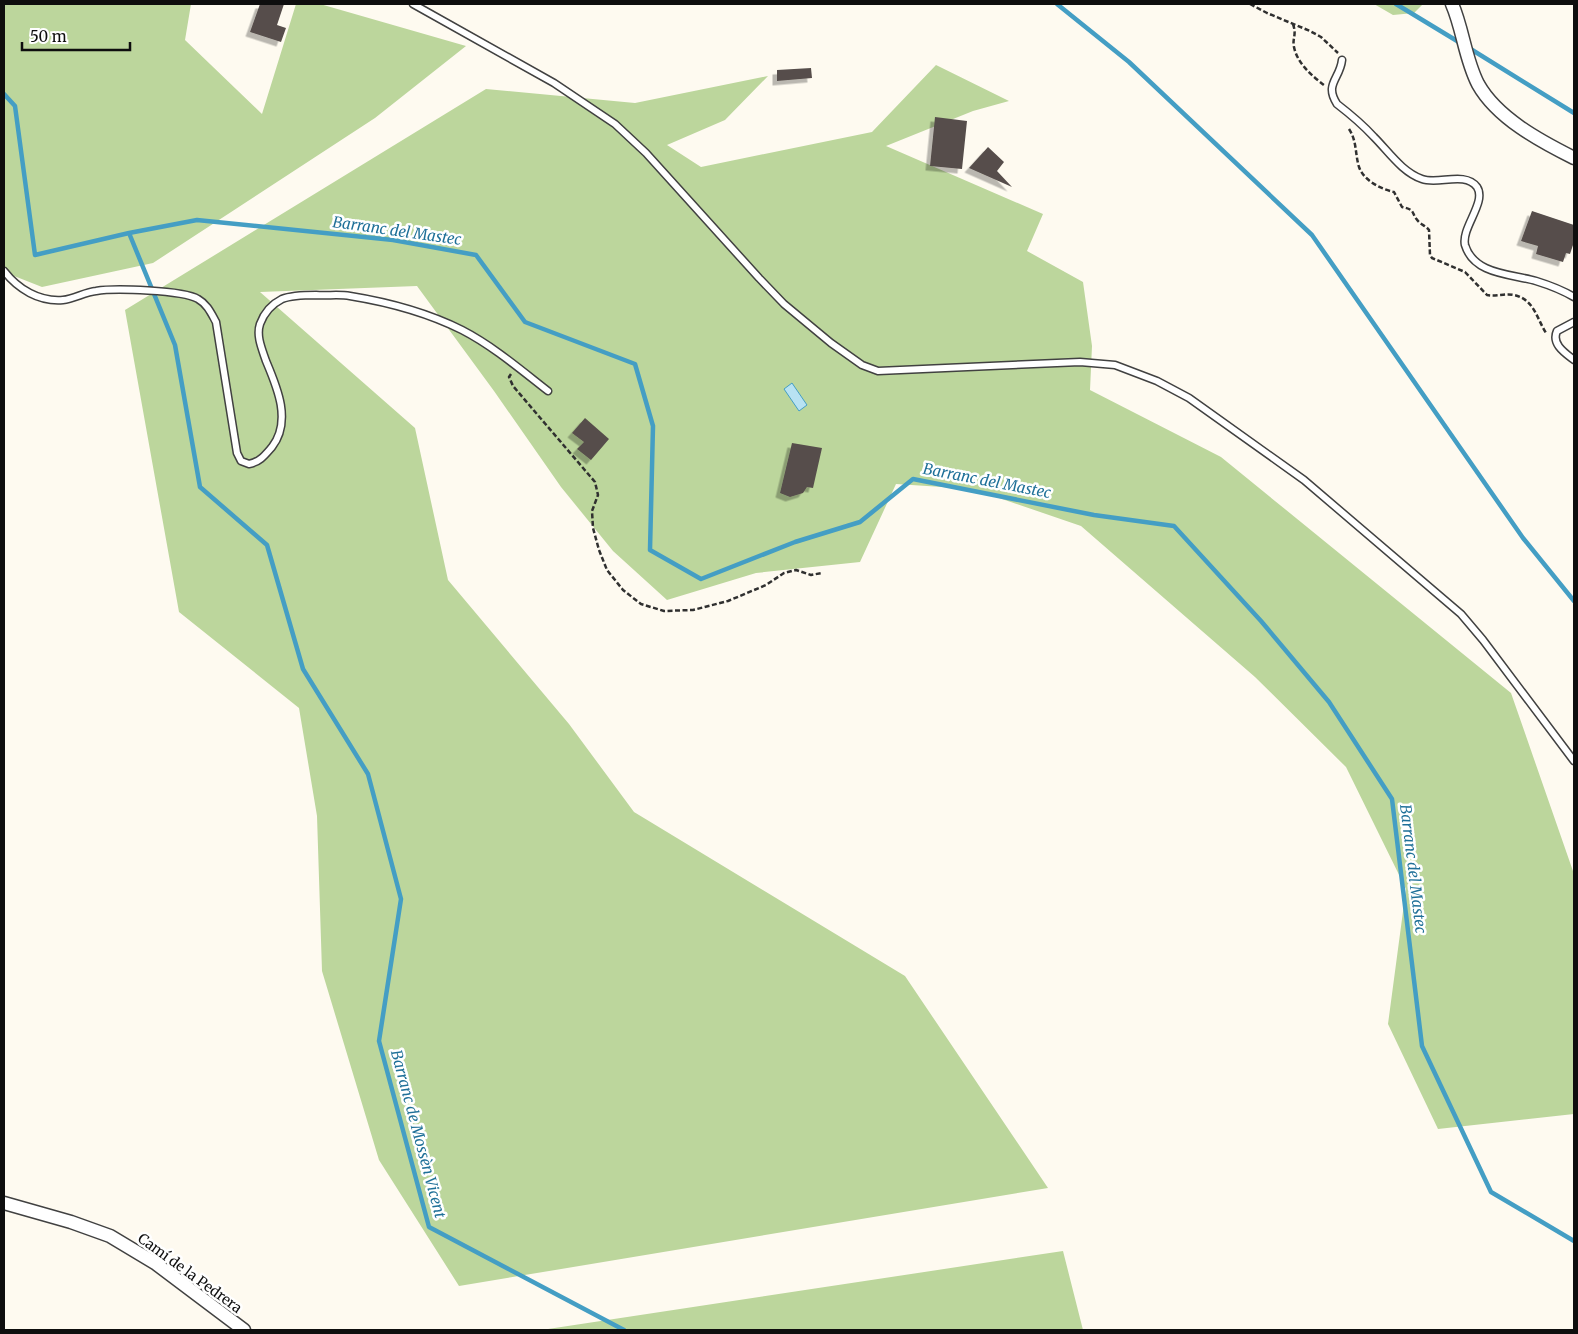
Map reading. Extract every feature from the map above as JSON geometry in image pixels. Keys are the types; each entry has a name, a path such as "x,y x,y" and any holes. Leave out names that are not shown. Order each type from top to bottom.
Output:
{"street":[{"path":"1452,4 1478,83 1488,98 1500,112 1521,127 1552,147 1574,158"},
{"name":"Camí de la Pedrera","path":"4,1203 71,1222 110,1236 155,1263 244,1330"}],"lane":[{"path":"413,4 554,83 615,124 646,153 784,304 831,343 862,365 878,371 893,371 1080,362 1106,364 1115,365 1157,381 1189,398 1304,480 1461,614 1483,640 1574,761"},
{"path":"1342,60 1341,68 1331,90 1338,104 1363,126 1400,165 1423,179 1435,182 1463,180 1476,186 1479,193 1478,200 1465,235 1465,244 1472,258 1479,265 1491,271 1543,284 1564,291 1574,297"},
{"path":"4,271 11,280 26,292 44,298 63,300 94,291 112,289 181,294 197,298 209,308 216,322 237,453 241,461 249,464 257,463 265,455 274,444 280,431 282,417 280,398 259,338 259,327 264,315 271,306 284,299 305,295 348,296 392,305 429,317 462,330 514,365 548,391"},
{"path":"1574,322 1557,331 1555,339 1560,348 1574,360"}],"path":[{"path":"1250,4 1321,37 1338,52 1342,60"},
{"path":"1293,24 1296,33 1293,45 1299,59 1315,78 1331,90"},
{"path":"1348,127 1353,134 1359,167 1363,175 1382,190 1394,192 1402,207 1410,208 1414,211 1417,220 1429,230 1430,256 1465,272 1487,296 1514,295 1522,299 1534,307 1547,335 1555,339"},
{"path":"514,365 509,377 513,386 595,482 598,496 592,511 593,528 599,550 612,577 623,590 642,604 664,611 693,610 728,601 766,585 784,573 796,570 811,575 822,573"}],"green space":[{"path":"4,4 191,4 185,40 262,114 296,4 320,4 466,46 375,118 153,263 42,287 4,272"},
{"path":"1374,4 1423,4 1414,13 1393,15"},
{"path":"936,65 1009,101 973,111 886,146 1043,214 1027,251 1083,282 1092,346 1090,390 1221,457 1511,693 1574,874 1574,1114 1438,1129 1388,1024 1406,889 1346,767 1255,677 1081,526 973,489 896,484 860,562 756,573 667,600 613,551 561,487 417,286 260,292 415,428 448,580 569,724 634,812 905,976 1048,1188 459,1286 379,1160 322,971 317,816 299,708 179,612 125,310 486,89 635,103 768,76 725,120 667,145 701,167 872,132"},
{"path":"1063,1251 1083,1330 548,1330 548,1329"}],"water":[{"path":"792,383 807,405 799,411 784,389"}],"building":[{"path":"260,4 284,4 277,25 286,28 281,42 250,32"},
{"path":"811,68 812,78 777,81 777,70"},
{"path":"935,117 967,121 962,169 930,166"},
{"path":"988,147 1004,162 997,171 1012,187 969,168"},
{"path":"1532,211 1574,225 1574,242 1570,254 1566,253 1563,262 1536,254 1538,246 1521,241"},
{"path":"585,418 609,439 591,460 577,449 584,442 572,433"},
{"path":"792,443 822,448 813,488 807,487 803,493 790,497 780,493"}],"waterway":[{"path":"1057,4 1129,62 1312,235 1523,538 1574,601"},
{"path":"1396,4 1462,44"},
{"path":"1469,48 1574,113"},
{"name":"Barranc de Mossèn Vicent","path":"4,94 15,106 35,255 129,233 175,345 200,487 267,545 303,669 368,774 401,899 379,1041 429,1227 624,1330"},
{"name":"Barranc del Mastec","path":"129,233 197,220 393,240 476,255 525,322 635,364 653,426 650,550 701,579 795,542 860,522 913,479 1094,515 1174,526 1261,621 1329,702 1392,799 1422,1046 1491,1192 1574,1241"}]}
